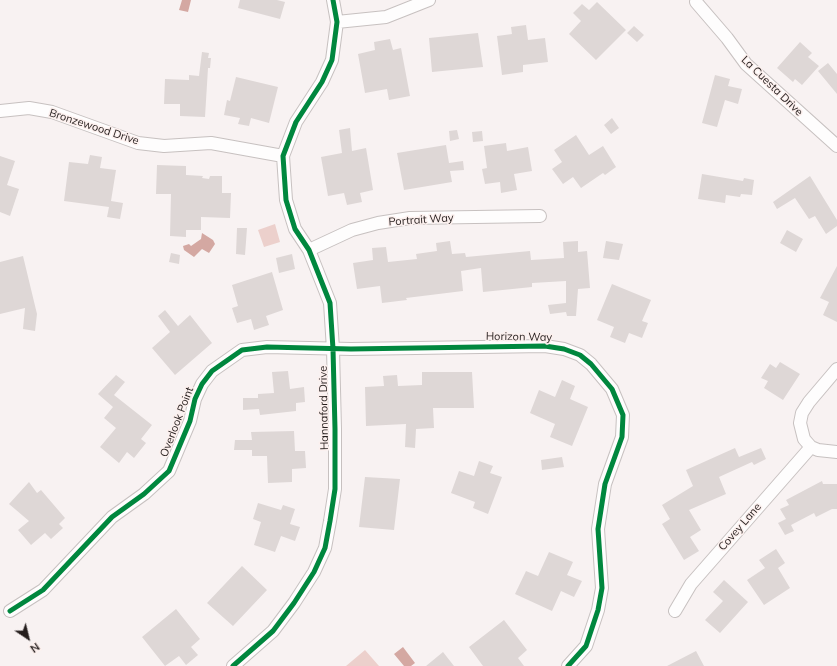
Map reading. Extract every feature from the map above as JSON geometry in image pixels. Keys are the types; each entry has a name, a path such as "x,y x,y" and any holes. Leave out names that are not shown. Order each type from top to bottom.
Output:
{"street":[{"name":"Hannaford Drive","path":"233,665 273,631 294,603 314,572 325,548 335,488 333,349 330,303 309,250 295,229 286,200 283,156 296,122 322,82 332,60 337,22 333,0"},
{"path":"337,22 386,18 429,0"},
{"name":"La Cuesta Drive","path":"696,2 727,38 746,64 837,146"},
{"name":"Bronzewood Drive","path":"0,111 29,108 52,112 138,143 164,146 212,143 283,156"},
{"name":"Portrait Way","path":"309,250 352,230 378,223 410,218 540,216"},
{"name":"Horizon Way","path":"333,349 544,346 564,349 580,355 591,364 612,389 623,415 622,437 605,484 598,529 602,588 598,610 586,646 568,666"},
{"name":"Overlook Point","path":"10,611 43,590 112,517 144,494 169,471 190,421 194,399 212,371 242,350 267,347 333,349"},
{"path":"837,370 820,388 802,413 800,423 801,431 811,447 818,450 837,452"},
{"name":"Covey Lane","path":"675,611 691,584 811,447"}],"shaded area":[{"path":"182,0 191,0 188,12 179,10"},
{"path":"275,224 280,242 264,247 258,230"},
{"path":"202,233 213,240 215,244 209,253 202,249 194,257 184,250 183,246 189,244 191,246 201,239"},
{"path":"403,647 415,663 411,666 404,666 394,654"},
{"path":"365,650 379,666 346,666"}],"building":[{"path":"240,0 277,0 285,2 280,19 238,8"},
{"path":"597,2 626,30 596,60 569,34 581,21 573,13 582,4 589,10"},
{"path":"526,25 528,40 545,38 548,62 523,65 523,72 502,75 497,36 512,34 511,27"},
{"path":"634,26 644,35 637,42 627,33"},
{"path":"478,33 483,67 432,72 429,38"},
{"path":"390,39 393,50 401,48 410,96 389,100 387,89 365,93 358,54 375,50 374,42"},
{"path":"800,42 812,53 808,57 819,66 802,85 795,79 793,82 777,68"},
{"path":"202,52 209,53 208,58 211,58 210,68 208,68 205,117 180,116 180,104 164,104 165,79 189,80 189,75 199,76"},
{"path":"828,63 837,74 837,94 818,71"},
{"path":"715,75 730,79 728,86 742,89 738,104 725,100 717,127 702,123"},
{"path":"236,77 278,87 269,123 251,118 249,126 238,124 240,118 224,115 227,100 230,101"},
{"path":"612,118 619,128 611,134 604,125"},
{"path":"350,128 352,151 366,148 373,190 360,193 362,202 347,205 344,193 328,196 321,157 342,153 339,130"},
{"path":"457,130 459,139 450,141 449,131"},
{"path":"482,131 483,141 473,142 472,132"},
{"path":"576,135 589,155 603,146 616,167 605,175 603,173 581,188 573,177 563,184 552,169 562,162 554,150"},
{"path":"506,143 507,151 528,147 532,171 514,174 517,190 501,193 500,182 485,184 482,169 487,168 484,146"},
{"path":"446,145 449,163 463,161 464,170 450,171 452,182 404,190 397,153"},
{"path":"90,155 102,157 100,168 116,170 111,201 123,203 120,219 107,217 109,207 64,201 69,162 88,164"},
{"path":"0,156 15,161 7,185 19,189 10,216 0,212"},
{"path":"157,165 186,166 186,175 203,176 202,178 209,179 210,176 222,176 222,193 231,193 230,218 201,217 201,230 186,230 186,237 170,236 171,194 156,194"},
{"path":"702,174 743,181 744,178 754,180 752,195 741,194 740,197 726,195 725,203 698,199"},
{"path":"810,176 837,220 837,226 826,234 815,216 809,219 795,198 777,209 773,202"},
{"path":"237,228 247,228 245,255 236,254"},
{"path":"787,230 803,239 796,252 780,243"},
{"path":"450,241 452,254 465,253 466,257 530,251 531,260 564,258 563,242 578,241 578,252 587,251 590,288 578,289 576,316 567,316 566,312 550,314 548,305 566,303 566,281 532,283 532,287 483,292 481,268 461,271 463,291 406,298 407,300 382,303 380,286 357,289 353,263 373,260 372,248 386,247 388,262 417,259 416,254 437,251 436,243"},
{"path":"606,241 623,244 619,260 603,258"},
{"path":"171,253 180,255 179,264 169,262"},
{"path":"292,254 295,269 279,273 276,258"},
{"path":"23,256 37,314 35,331 23,329 25,308 0,314 0,262"},
{"path":"837,266 837,322 823,315 829,302 820,298"},
{"path":"272,272 283,310 266,316 269,325 254,330 251,319 237,323 232,308 238,306 232,285"},
{"path":"612,284 651,300 642,321 648,323 642,338 629,333 625,343 610,337 614,327 597,320"},
{"path":"165,310 178,326 190,315 212,343 175,375 152,348 170,332 158,316"},
{"path":"780,362 800,374 783,400 764,388 768,381 761,378 770,364 776,368"},
{"path":"288,371 290,389 304,387 305,402 296,403 296,411 260,415 259,409 243,410 243,398 258,398 258,394 274,393 272,372"},
{"path":"422,372 472,372 474,408 433,408 434,428 416,429 415,448 405,447 406,424 366,426 365,387 384,386 383,376 397,375 398,386 422,385"},
{"path":"116,375 125,382 114,395 152,425 141,439 146,443 134,458 127,452 119,463 100,447 116,428 104,418 113,407 98,394"},
{"path":"562,380 575,386 570,399 588,407 572,446 550,437 555,424 530,413 539,390 555,397"},
{"path":"294,431 295,451 305,451 306,468 292,469 292,482 268,483 267,456 252,456 252,450 234,450 235,440 252,440 251,432"},
{"path":"735,448 739,457 761,448 766,459 754,465 752,462 719,477 726,494 689,510 701,530 690,537 699,551 684,560 662,524 670,519 662,505 693,486 686,470"},
{"path":"562,457 564,467 542,470 541,460"},
{"path":"479,461 493,466 490,473 502,477 488,514 473,508 475,502 451,493 459,471 474,476"},
{"path":"365,477 400,479 394,530 359,527"},
{"path":"822,481 823,484 837,484 837,509 832,509 816,517 814,513 791,525 794,531 785,535 778,523 786,519 780,509 789,505 786,500"},
{"path":"29,482 37,493 41,490 65,518 59,524 63,528 51,539 45,533 31,545 18,530 29,521 9,504"},
{"path":"258,503 281,510 283,505 295,509 290,524 300,527 295,541 281,536 275,552 254,545 261,522 253,519"},
{"path":"776,549 785,563 778,568 790,588 764,605 747,580 765,568 759,560"},
{"path":"549,552 573,562 567,575 582,581 574,597 561,591 552,611 515,594 526,571 538,576"},
{"path":"242,566 267,590 233,626 207,603"},
{"path":"724,580 748,602 720,633 705,620 723,601 713,592"},
{"path":"176,609 200,639 191,647 198,655 186,665 179,656 165,666 142,637"},
{"path":"504,620 527,650 518,658 524,666 483,666 469,647"},
{"path":"696,651 704,666 667,666"},
{"path":"443,652 454,666 426,666"}],"cycle path":[{"path":"233,666 273,631 294,603 314,572 325,548 335,489 333,349 330,303 309,250 295,229 286,200 283,156 296,122 322,82 332,60 337,22 333,0"},
{"path":"10,611 43,590 112,517 144,494 169,471 190,421 195,399 202,384 212,371 242,350 267,347 351,349 545,346 564,349 580,355 591,364 612,389 623,415 622,437 605,484 598,529 602,588 598,610 586,646 568,666"}]}
